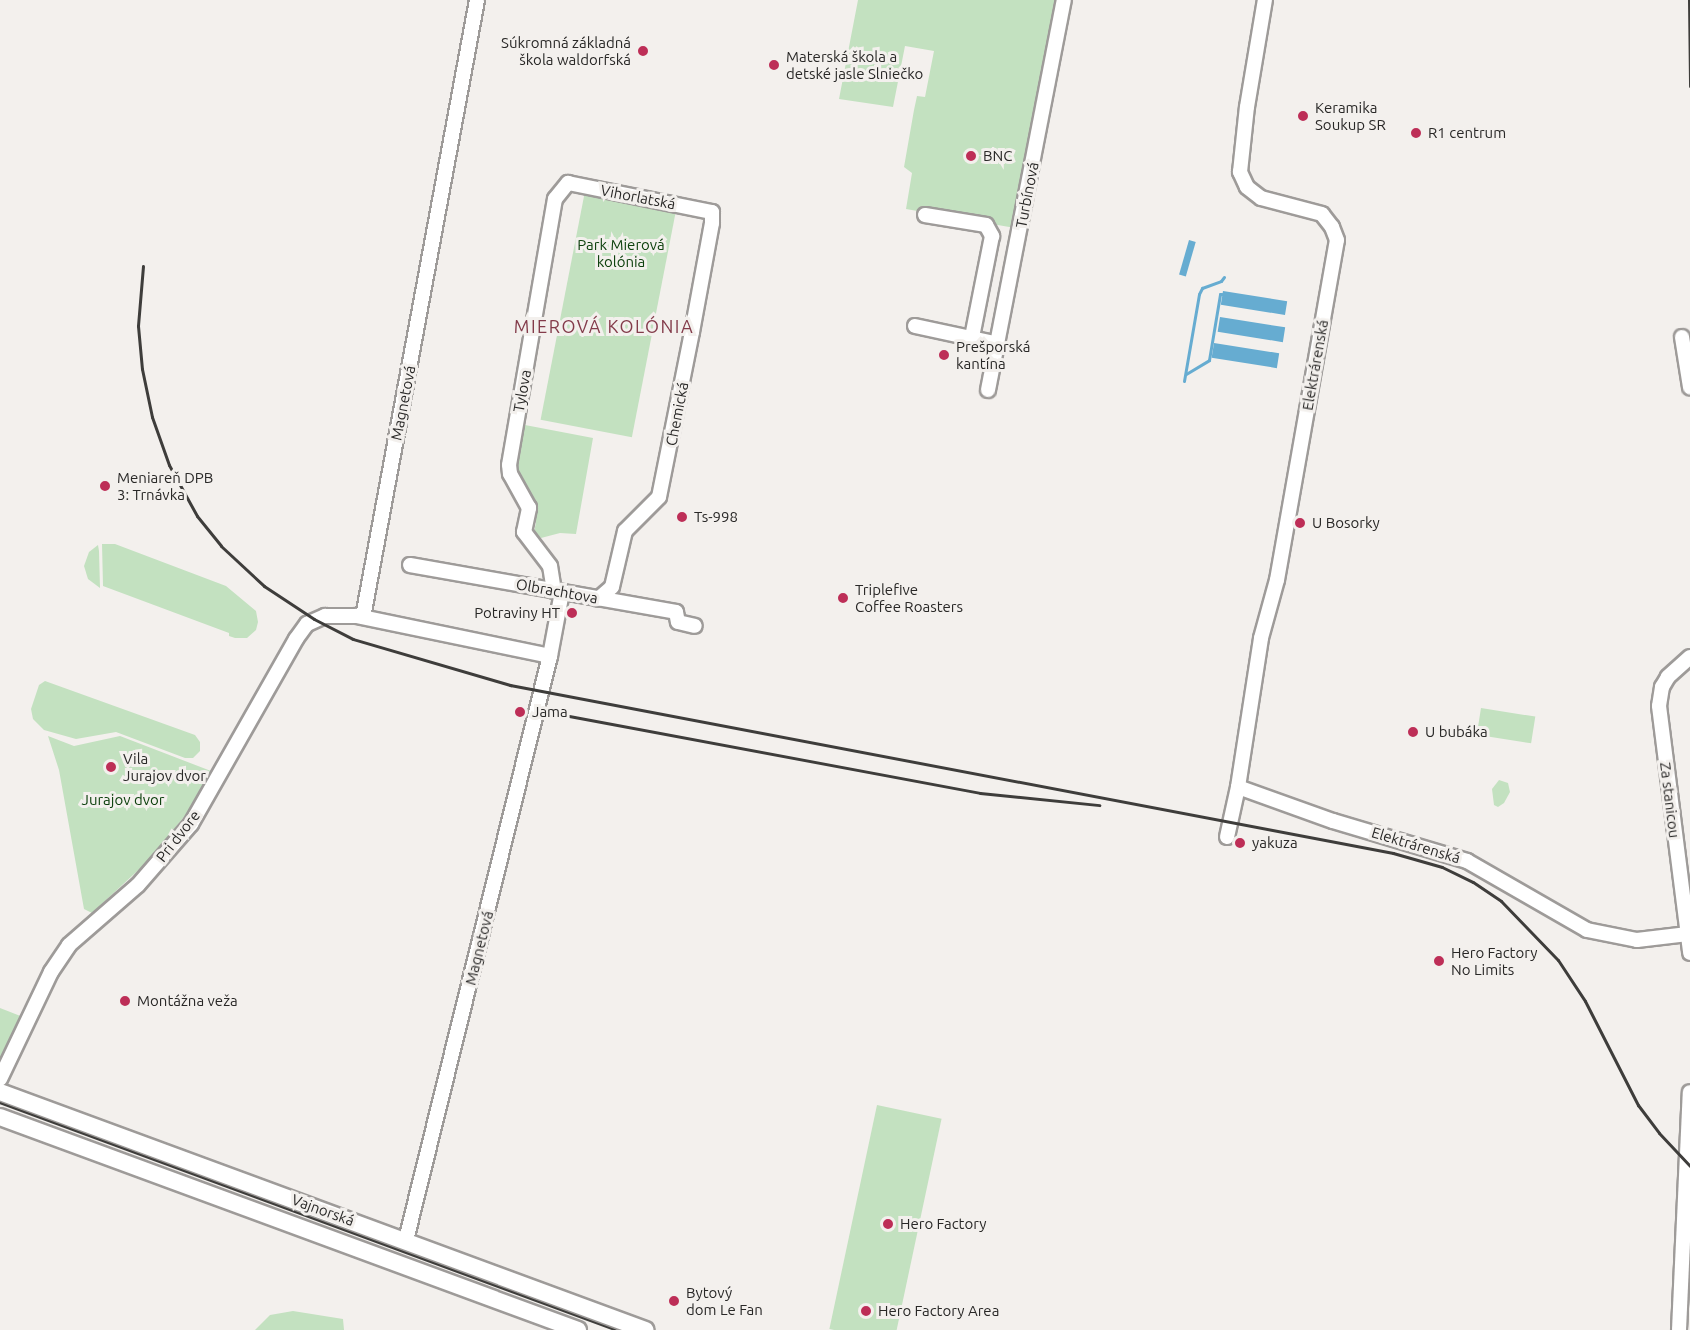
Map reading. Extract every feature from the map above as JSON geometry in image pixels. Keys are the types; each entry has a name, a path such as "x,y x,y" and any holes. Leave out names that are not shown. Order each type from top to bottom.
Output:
{"main road":[{"name":"Vajnorská","path":"0,1092 645,1330"},
{"name":"Vajnorská","path":"0,1117 578,1330"}],"street":[{"name":"Magnetová","path":"363,617 477,0"},
{"name":"Turbínová","path":"988,390 1064,0"},
{"name":"Elektrárenská","path":"1227,837 1238,787 1261,638 1277,580 1337,240 1332,227 1322,214 1261,198 1247,187 1240,172 1247,107 1264,0"},
{"name":"Vihorlatská","path":"568,183 708,209"},
{"name":"Tylova","path":"558,592 550,566 524,532 529,508 510,474 509,465 555,199 568,183"},
{"name":"Chemická","path":"598,598 612,587 625,531 659,497 712,223 712,212 708,209"},
{"path":"925,215 986,225 992,236 972,337"},
{"path":"915,326 998,344"},
{"path":"1682,337 1690,387"},
{"name":"Olbrachtova","path":"410,566 676,612 678,622 695,626"},
{"name":"Magnetová","path":"406,1240 550,656 558,592"},
{"name":"Pri dvore","path":"0,1079 51,972 69,945 138,885 191,824 303,629 314,619 325,616 363,617"},
{"path":"363,617 550,656"},
{"name":"Za stanicou","path":"1690,657 1668,677 1662,687 1659,706 1690,953"},
{"name":"Elektrárenská","path":"1238,787 1333,821 1467,861 1587,930 1637,940 1688,934"},
{"path":"1679,1330 1690,1092"}],"green space":[{"path":"858,0 1058,0 1015,228 906,209 912,173 904,167 914,110 917,96 925,97 934,51 905,46 893,107 839,99"},
{"name":"Park Mierová kolónia","path":"586,186 677,204 632,437 541,420"},
{"path":"525,425 593,438 576,534 560,533 541,538 534,531 536,523 534,500 513,465 519,427"},
{"path":"102,544 115,544 226,586 256,611 258,622 256,630 247,638 235,638 229,636 229,633 103,586"},
{"path":"98,545 100,588 88,579 84,566 89,552"},
{"path":"45,681 195,735 200,742 200,751 193,758 185,758 116,732 76,739 44,730 33,719 31,709 39,685"},
{"path":"1481,708 1535,717 1531,743 1477,735"},
{"name":"Jurajov dvor","path":"48,736 74,746 120,736 211,771 193,806 146,863 92,913 84,909 59,770"},
{"path":"1499,780 1508,783 1510,792 1504,803 1498,807 1494,805 1492,789"},
{"path":"0,1008 23,1017 0,1066"},
{"name":"Hero Factory","path":"877,1105 942,1119 897,1330 829,1329"},
{"path":"293,1311 343,1319 344,1330 255,1330 270,1315"}],"water":[{"path":"1189,240 1196,242 1186,277 1179,275"},
{"path":"1223,291 1287,301 1285,315 1221,305"},
{"path":"1220,317 1285,327 1283,342 1218,332"},
{"path":"1214,343 1279,353 1277,368 1212,358"}],"waterway":[{"path":"1184,381 1199,294 1202,288 1221,281 1224,277"},
{"path":"1186,374 1209,360 1220,294 1222,294"}],"tram line":[{"path":"0,1103 615,1330"}],"railway":[{"path":"1689,0 1690,86"},
{"path":"143,266 138,326 142,369 152,417 169,465 197,516 221,546 264,586 314,619 353,639 510,685 1393,853 1442,867 1473,882 1501,901 1558,960 1585,1001 1638,1105 1659,1133 1690,1166"},
{"path":"569,716 980,793 1099,805"}],"place":[{"name":"Súkromná základná škola waldorfská","path":"643,51"},
{"name":"Materská škola a detské jasle Slniečko","path":"774,65"},
{"name":"Keramika Soukup SR","path":"1303,116"},
{"name":"R1 centrum","path":"1416,133"},
{"name":"BNC","path":"971,156"},
{"name":"Prešporská kantína","path":"944,355"},
{"name":"Meniareň DPB 3: Trnávka","path":"105,486"},
{"name":"Ts-998","path":"682,517"},
{"name":"U Bosorky","path":"1300,523"},
{"name":"Triplefive Coffee Roasters","path":"843,598"},
{"name":"Potraviny HT","path":"572,613"},
{"name":"Jama","path":"520,712"},
{"name":"U bubáka","path":"1413,732"},
{"name":"Vila Jurajov dvor","path":"111,767"},
{"name":"yakuza","path":"1240,843"},
{"name":"Hero Factory No Limits","path":"1439,961"},
{"name":"Montážna veža","path":"125,1001"},
{"name":"Hero Factory","path":"888,1224"},
{"name":"Bytový dom Le Fan","path":"674,1301"},
{"name":"Hero Factory Area","path":"866,1311"}],"district":[{"name":"MIEROVÁ KOLÓNIA","path":"604,326"}]}
